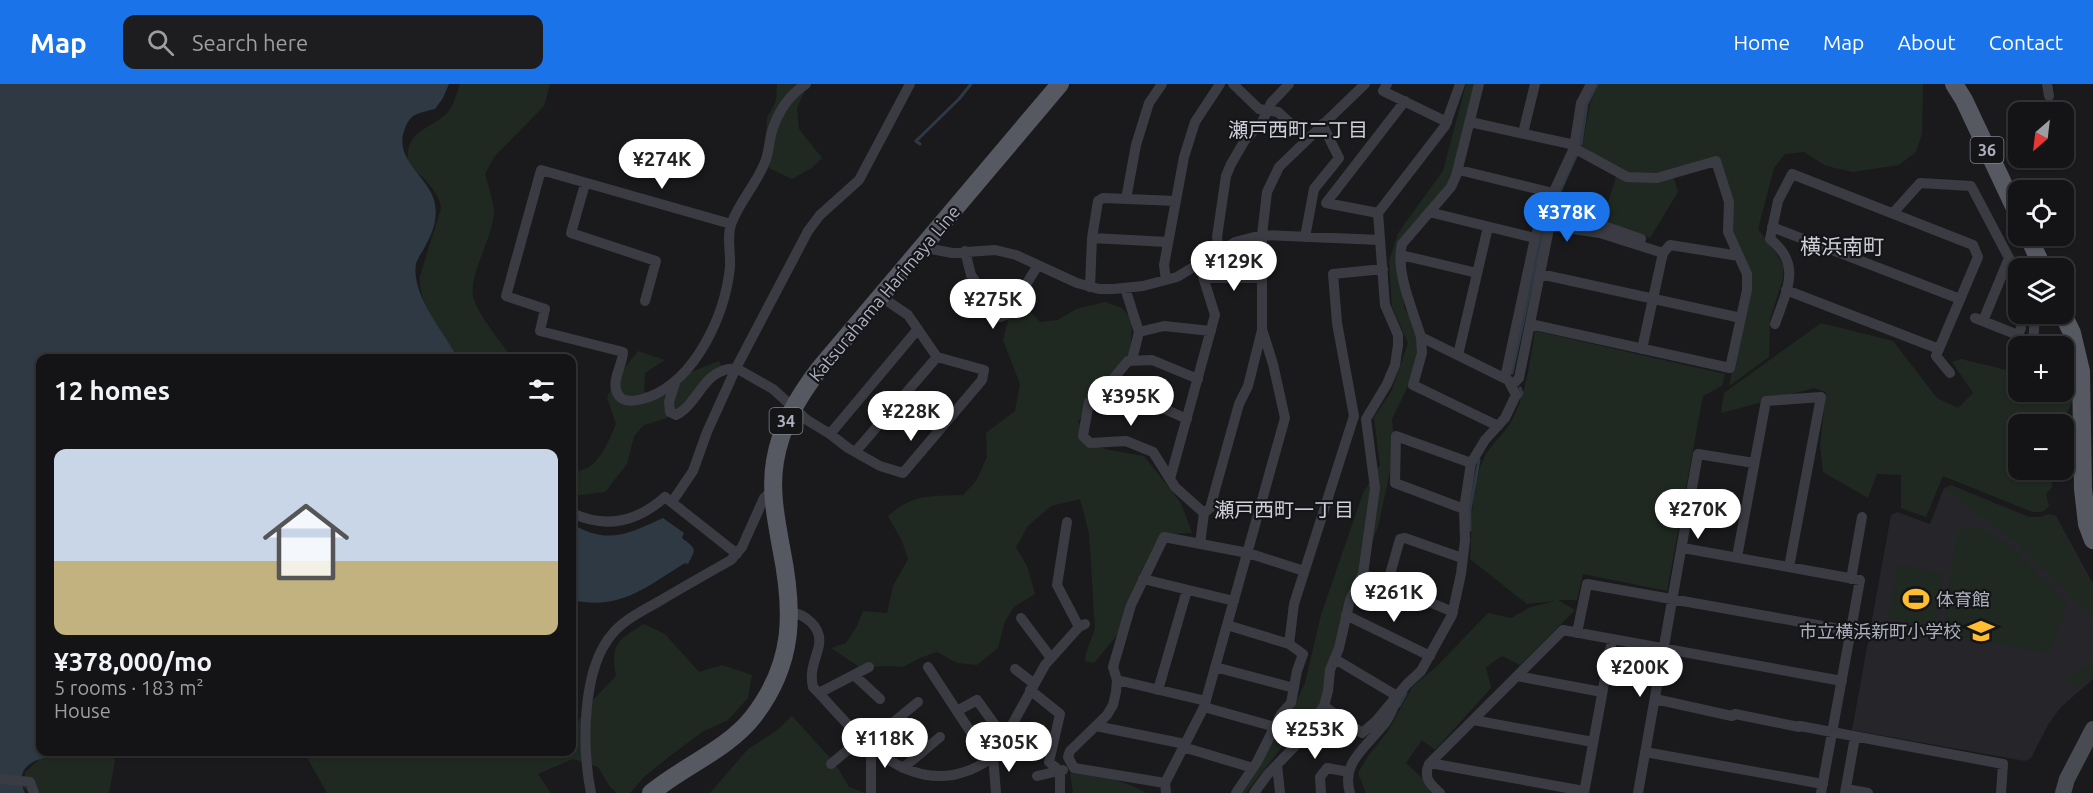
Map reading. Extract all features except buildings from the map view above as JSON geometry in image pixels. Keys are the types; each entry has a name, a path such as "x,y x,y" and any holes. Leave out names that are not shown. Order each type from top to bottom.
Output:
{"main road":[{"name":"Katsurahama Harimaya Line","path":"928,249 1060,84"},
{"name":"Katsurahama Harimaya Line","path":"669,793 718,760 762,722 778,697 789,672 799,631 775,517 774,463 780,435 820,368 885,300 1074,84"},
{"name":"36","path":"1954,84 1964,100 2008,194"},
{"path":"2074,383 2087,524 2093,540"},
{"name":"Katsurahama Harimaya Line","path":"651,793 707,755 752,718 769,694 780,670 795,612 797,572 785,516 783,486 789,438 796,411"}],"street":[{"path":"731,224 541,170 506,296 546,309 540,331 623,352 616,384 619,396 625,400 645,399 664,391 675,383 703,348 726,291 730,267 731,224 765,162 772,131 781,109 796,90 806,84"},
{"path":"1126,199 1136,145 1149,103 1162,84"},
{"path":"1166,280 1164,265 1184,157 1195,122 1220,84"},
{"path":"1233,84 1259,109 1278,112 1307,139"},
{"path":"1219,251 1217,237 1226,177 1231,164 1245,140 1262,122 1271,104 1289,84"},
{"path":"1387,84 1383,91 1447,122"},
{"path":"1254,793 1268,774 1296,745 1324,706 1330,670 1339,648 1350,600 1363,574 1375,488 1366,419 1387,384 1398,352 1398,335 1385,305 1378,213 1447,122 1460,84"},
{"path":"1479,84 1459,170 1451,187 1402,244 1401,255 1405,290 1421,337 1422,353 1413,385 1498,426"},
{"path":"1523,133 1535,84"},
{"path":"1508,381 1535,238 1544,212 1574,146 1581,103 1591,84"},
{"path":"2048,84 2049,96"},
{"path":"672,502 693,471 707,432 736,368 807,231 820,215 859,180 907,85"},
{"path":"1200,544 1204,513 1210,507 1239,404 1248,386 1262,329 1262,236 1267,192 1272,177 1279,167 1363,85"},
{"path":"1378,213 1326,203 1405,102"},
{"path":"1470,122 1574,146 1627,177 1657,178 1716,161 1729,201 1728,232 1747,274 1741,318 1730,368 1530,324"},
{"path":"1305,237 1314,189 1339,158 1322,124"},
{"path":"1459,170 1553,193"},
{"path":"1774,324 1790,274 1785,252 1770,239 1778,201 1792,174 1973,245 1978,257 1936,356 1950,373"},
{"path":"1893,213 1920,183 1971,186 2009,258"},
{"path":"585,184 571,233 656,261 645,300"},
{"path":"1090,287 1092,238 1098,201 1103,198 1176,201"},
{"path":"1429,212 1535,238"},
{"path":"1544,212 1567,220 1601,225 1641,239"},
{"path":"1508,381 1519,378 1550,224 1600,233 1664,253"},
{"path":"1458,355 1488,227"},
{"path":"1772,227 1960,299"},
{"path":"928,249 952,253 995,250 1016,255 1099,289 1125,288 1177,277 1235,242 1262,236 1380,240"},
{"path":"1092,238 1168,242"},
{"path":"1642,349 1664,253 1670,245 1739,256"},
{"path":"965,251 971,275 1000,317 1008,314 1038,265"},
{"path":"1401,255 1477,273"},
{"path":"2008,260 1979,319 2018,335 2022,328"},
{"path":"1170,479 1215,315 1199,264"},
{"path":"1289,644 1294,604 1354,416 1336,323 1333,274 1383,269"},
{"path":"1540,274 1741,318"},
{"path":"1205,278 1262,278"},
{"path":"1125,288 1139,332 1132,360"},
{"path":"1786,290 1939,349"},
{"path":"675,383 669,402 670,412 676,415 720,371 736,368 773,389 796,411 856,451 880,466 903,473 982,380 984,370 937,357 908,315 885,300"},
{"path":"1139,332 1164,326 1211,331"},
{"path":"830,434 918,329"},
{"path":"1262,329 1273,363 1285,418 1248,553 1205,704 1165,788 1074,768 1068,757 1070,751 1107,715 1113,705 1117,680 1113,667 1131,605 1164,537 1248,553 1304,571"},
{"path":"1324,706 1362,733 1376,721 1421,671 1453,612 1462,558 1464,509 1471,463 1485,440 1505,418 1516,395 1508,381 1421,337"},
{"path":"856,451 937,357"},
{"path":"1198,379 1152,360 1128,360 1095,399 1089,402 1083,436 1090,443 1126,441 1155,455 1175,487 1204,513"},
{"path":"1737,557 1766,401 1821,397 1789,567"},
{"path":"1095,399 1142,399 1187,419"},
{"path":"1354,416 1366,419"},
{"path":"1464,509 1395,483 1396,436 1471,463"},
{"path":"1638,793 1698,454 1754,463"},
{"path":"591,793 585,725 588,693 597,661 605,644 614,632 637,614 731,560 742,547 764,498 773,489"},
{"path":"576,515 599,522 625,520 653,507 665,497 737,554"},
{"path":"1851,579 1862,517"},
{"path":"795,612 812,622 819,636 811,680 813,687 868,742 889,761 903,768 935,776 966,772 980,767 991,758 1032,686 1051,658 1082,626 1057,585 1067,522"},
{"path":"1387,585 1400,539 1405,538 1462,558"},
{"path":"1646,752 1822,789 1833,733 1860,580 1683,548"},
{"path":"1363,574 1453,612"},
{"path":"1143,579 1234,601"},
{"path":"1577,633 1587,584 1851,631"},
{"path":"1158,690 1187,590"},
{"path":"1346,615 1430,656"},
{"path":"1021,618 1051,658"},
{"path":"1227,625 1289,644 1303,654 1296,671 1291,703 1281,714 1253,768 1236,793"},
{"path":"1440,793 1426,778 1430,764 1563,630 1842,681"},
{"path":"1430,764 1584,792 1612,640"},
{"path":"1335,659 1397,696"},
{"path":"927,667 991,758 996,793"},
{"path":"1215,667 1294,688"},
{"path":"819,693 869,668"},
{"path":"1015,669 1060,714 1049,762 1060,771"},
{"path":"854,675 880,699"},
{"path":"1517,676 1602,692"},
{"path":"1117,680 1158,690 1275,727"},
{"path":"1350,793 1348,786 1351,762 1382,727 1394,708 1397,696"},
{"path":"1655,699 1732,716 1735,714 2002,764 2001,793"},
{"path":"957,711 977,700 1000,732"},
{"path":"831,764 868,742 918,702"},
{"path":"1473,720 1593,742"},
{"path":"1096,726 1184,745 1253,768"},
{"path":"2063,793 2067,779 2093,729"},
{"path":"903,768 940,737"},
{"path":"1855,737 1845,791 1868,793"},
{"path":"868,742 871,793"},
{"path":"1277,765 1280,793"},
{"path":"1037,776 1073,766"},
{"path":"1321,793 1320,777 1327,768 1349,772"},
{"path":"1060,771 1060,793"},
{"path":"0,779 30,782 34,793"}],"shaded area":[{"path":"0,84 449,84 435,109 419,113 409,120 402,142 408,160 427,186 435,204 436,217 433,229 416,264 418,286 422,298 455,354 36,354 36,756 51,756 30,764 24,771 22,780 25,793 0,793"},
{"path":"460,84 550,84 544,106 494,157 485,174 494,210 490,232 474,279 474,300 486,322 510,354 457,354 433,319 420,286 420,276 441,208 437,196 424,178 408,164 408,152 414,137 442,118 454,101"},
{"path":"777,84 808,84 797,108 799,129 822,158 812,168 792,179 769,168 770,152 766,143 767,118 776,101"},
{"path":"1466,84 1479,84 1469,145 1448,184 1412,234 1401,258 1404,308 1424,336 1414,374 1392,419 1395,449 1378,527 1357,577 1319,710 1303,733 1285,743 1246,793 1242,793 1269,743 1291,713 1305,683 1321,615 1363,493 1380,465 1374,417 1391,392 1408,343 1392,307 1389,261 1398,233 1443,171"},
{"path":"1598,84 1923,84 1922,134 1916,152 1899,165 1853,172 1826,166 1804,152 1785,154 1774,168 1758,229 1784,267 1782,282 1770,319 1769,357 1729,386 1750,291 1730,231 1718,158 1656,177 1628,175 1582,146 1590,104"},
{"path":"1617,174 1673,175 1678,192 1650,238 1602,221"},
{"path":"1105,302 1122,308 1132,320 1130,359 1078,421 1088,443 1109,450 1144,456 1181,503 1192,533 1163,534 1153,548 1126,603 1125,626 1094,663 1085,661 1095,629 1089,533 1080,499 1051,506 1028,526 1016,547 1027,566 1035,594 1014,607 1005,621 998,648 977,665 957,663 937,652 903,667 861,668 831,648 846,643 863,611 887,613 893,586 908,559 902,541 888,516 914,500 932,496 963,495 976,481 987,457 986,433 1015,411 1020,384 1003,340 1010,313 1024,305 1040,322 1058,320 1076,309"},
{"path":"1821,323 1893,341 1937,398 1958,408 1973,393 1952,362 1961,359 2008,370 2008,402 2072,402 2067,414 2008,414 2008,480 2052,480 2052,487 2046,494 2049,505 2045,510 2030,511 1943,476 1926,517 1901,508 1901,475 1877,474 1868,498 1823,472 1820,445 1826,392 1814,388 1721,413 1724,393"},
{"path":"1535,331 1725,374 1722,386 1703,396 1667,591 1583,574 1577,600 1558,600 1575,610 1520,665 1502,656 1486,667 1491,688 1435,750 1422,740 1406,763 1438,793 1366,793 1358,773 1388,731 1412,687 1437,666 1488,613 1511,618 1531,607 1555,601 1527,604 1470,559 1472,507 1479,469 1489,449 1509,425 1520,402"},
{"path":"638,351 665,360 645,373 644,392 656,393 686,374 719,361 722,369 710,387 684,407 667,418 644,425 634,436 627,464 605,492 576,496 576,471 581,471 595,462 616,424 607,397 618,376"},
{"name":"市立横浜新町小学校","path":"1951,485 2029,517 2049,514 2056,516 2093,584 2093,679 2061,707 2048,725 2031,758 2025,761 1852,730 1891,515 1897,512 1930,524 1944,488"},
{"path":"1951,486 2030,518 2055,517 2083,572 2093,583 2093,618 2013,540 1945,489"},
{"path":"663,518 684,533 682,538 694,550 688,564 685,563 632,595 604,602 576,601 576,526 607,536 639,529"},
{"path":"1978,527 2012,547 2068,604 2049,653 1953,635 1944,621 1958,530"},
{"name":"体育館","path":"1898,565 1943,573 1935,627 1888,618"},
{"path":"644,624 665,634 699,672 722,665 752,675 748,698 728,720 702,732 644,777 630,793 617,793 610,787 598,767 573,759 538,774 551,793 327,793 306,756 576,756 576,724 585,708 616,676 615,649 628,634"},
{"path":"2093,661 2093,676 2076,690 2068,680"},
{"path":"792,716 835,763 849,787 865,793 710,793 748,749 776,731"},
{"path":"113,756 115,761 109,793 29,793 24,788 25,772 41,758"},
{"path":"1070,773 1119,781 1146,793 1073,793"}],"waterway":[{"path":"920,144 916,141 971,84"},
{"path":"1581,144 1587,104 1597,84"},
{"path":"1552,209 1577,154"},
{"path":"1512,373 1543,231"},
{"path":"1520,388 1522,393 1520,397"},
{"path":"1470,530 1470,509 1479,460"},
{"path":"1399,706 1406,693"}],"place":[{"name":"体育館","path":"1916,599"},
{"name":"市立横浜新町小学校","path":"1981,631"}],"district":[{"name":"瀬戸西町二丁目","path":"1298,129"},
{"name":"横浜南町","path":"1842,246"},
{"name":"瀬戸西町一丁目","path":"1284,509"}]}
